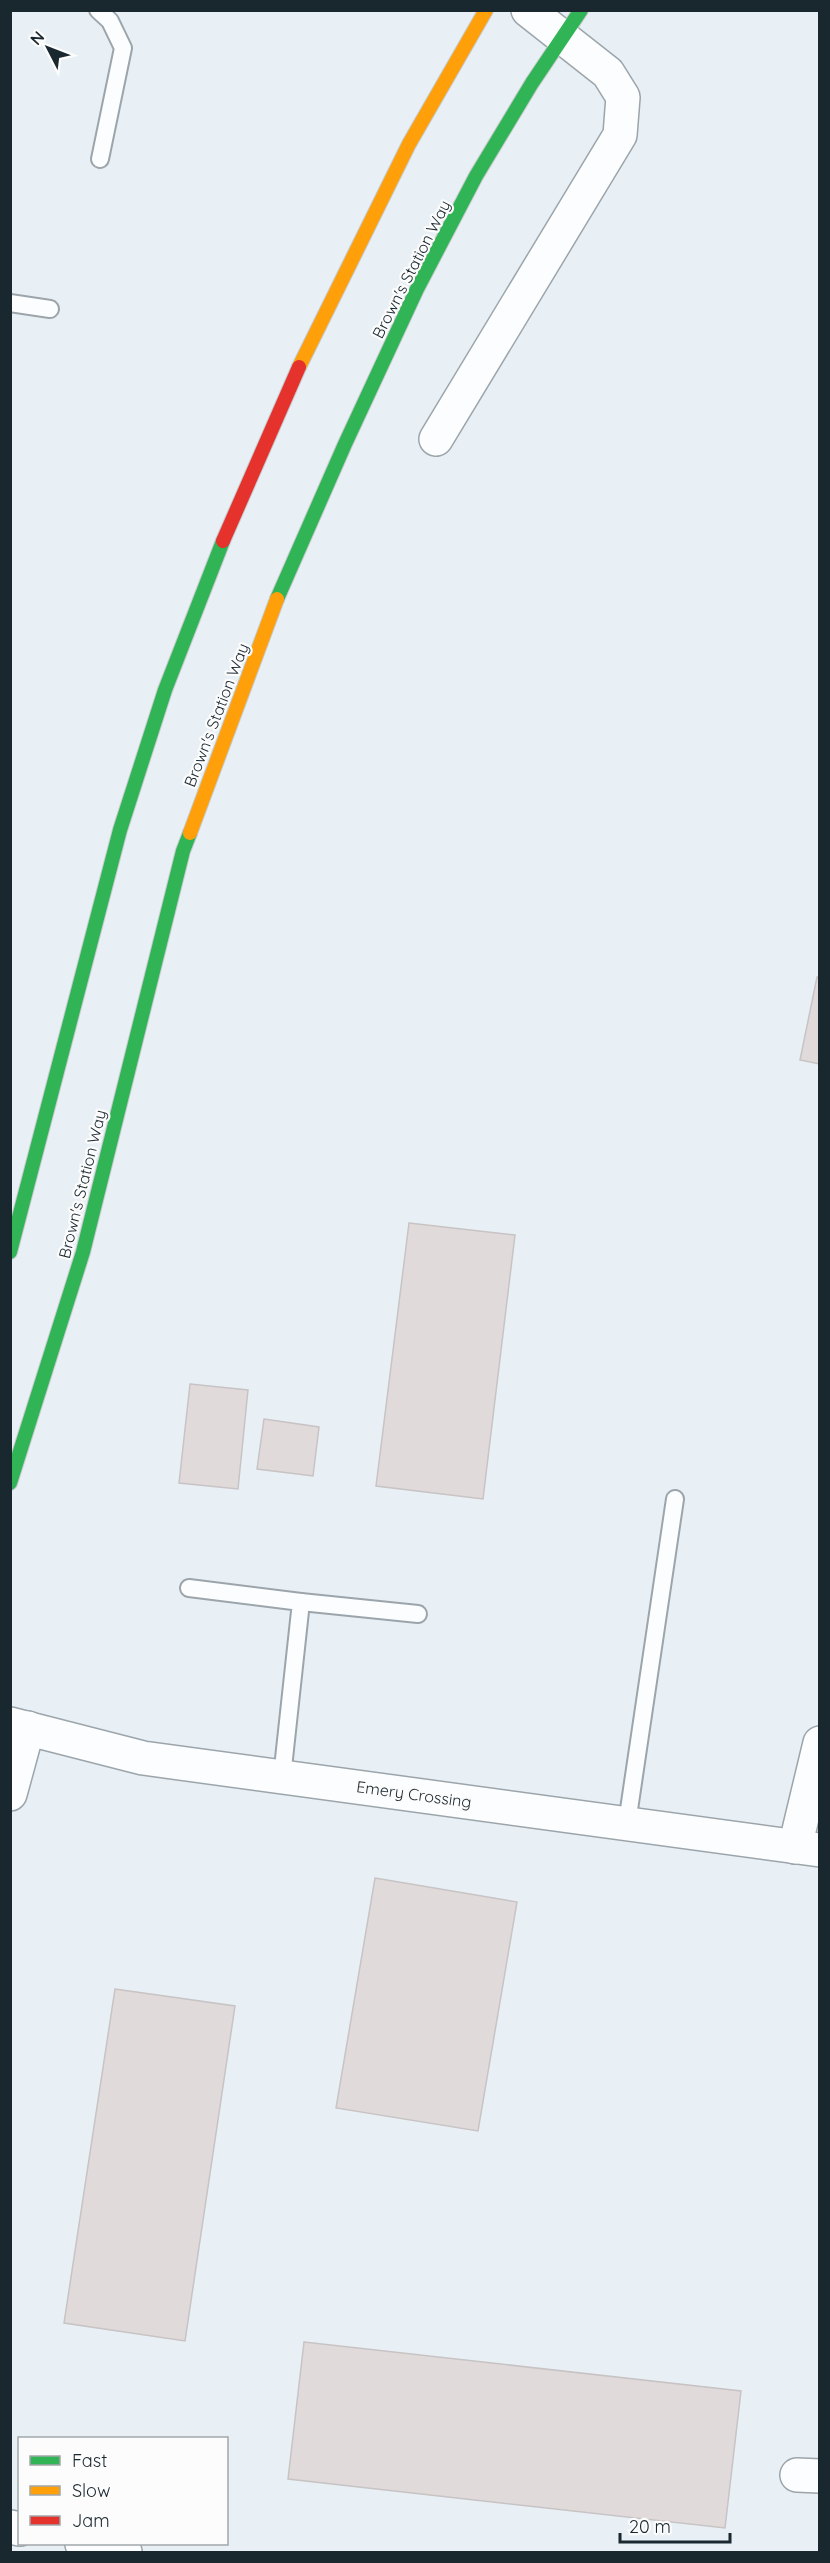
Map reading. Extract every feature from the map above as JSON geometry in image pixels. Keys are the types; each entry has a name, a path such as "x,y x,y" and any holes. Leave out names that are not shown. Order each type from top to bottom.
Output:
{"main road":[{"path":"10,1252 120,829 178,657 236,510 291,380 409,145 486,10"},
{"name":"Brown's Station Way","path":"10,1483 83,1252 183,851 240,694 288,574 417,289 476,176 532,83 581,10"}],"street":[{"path":"436,439 620,135 623,97 608,73 528,10"},
{"path":"10,1794 19,1726"},
{"name":"Emery Crossing","path":"19,1726 143,1758 807,1848"},
{"path":"807,1848 819,1743"},
{"path":"87,2545 125,2553"}],"lane":[{"path":"98,10 110,21 123,48 100,159"},
{"path":"10,303 50,309"},
{"path":"627,1823 675,1499"},
{"path":"189,1588 418,1614"},
{"path":"282,1777 301,1602"}],"building":[{"path":"817,977 820,977 820,1064 800,1060"},
{"path":"409,1223 515,1235 483,1499 376,1486"},
{"path":"190,1384 248,1390 238,1489 179,1483"},
{"path":"264,1419 319,1427 313,1476 257,1469"},
{"path":"375,1878 517,1902 478,2131 336,2108"},
{"path":"115,1989 235,2006 185,2341 64,2323"},
{"path":"304,2342 741,2391 725,2528 288,2479"}],"traffic: fast":[{"path":"277,599 345,444 417,289 476,176 532,83 581,10"},
{"path":"10,1252 120,830 165,690 223,541"},
{"path":"10,1483 83,1252 183,851 190,833"}],"traffic: slow":[{"path":"299,367 409,144 486,10"},
{"path":"190,833 277,599"}],"traffic: jam":[{"path":"223,541 299,367"}]}
